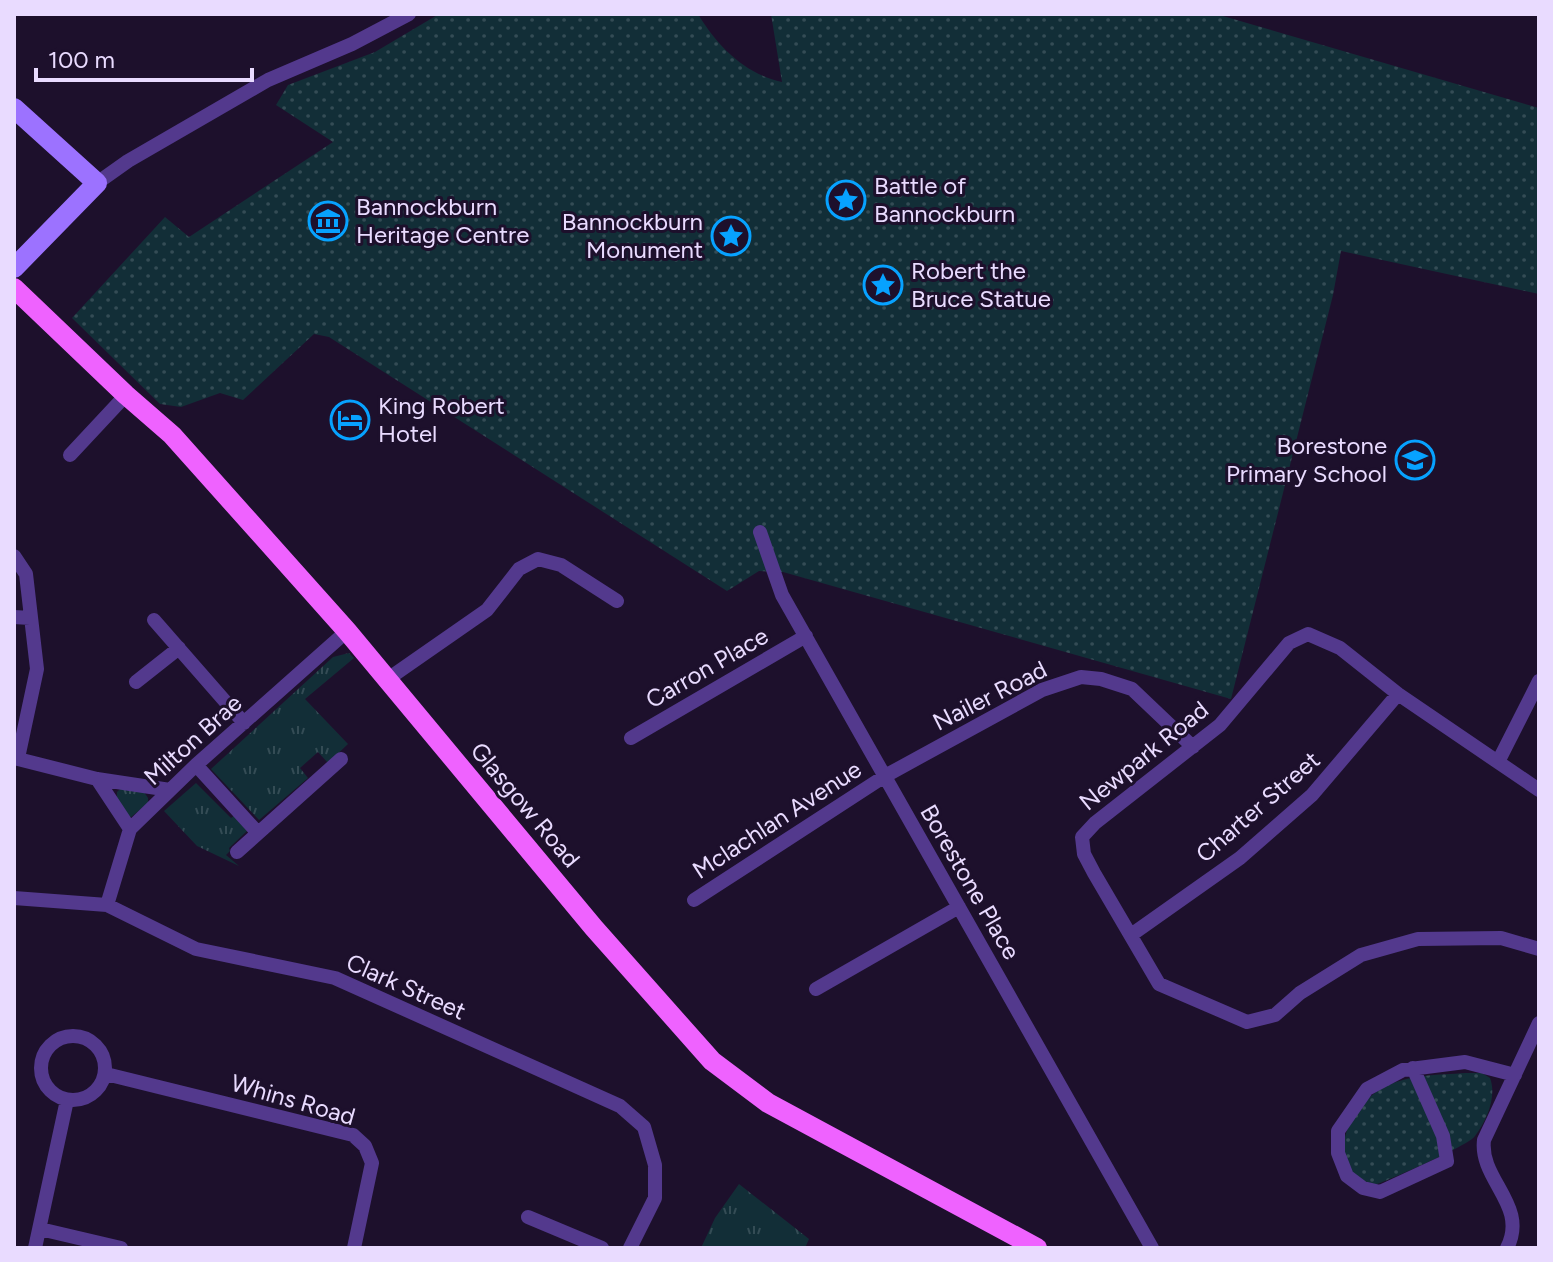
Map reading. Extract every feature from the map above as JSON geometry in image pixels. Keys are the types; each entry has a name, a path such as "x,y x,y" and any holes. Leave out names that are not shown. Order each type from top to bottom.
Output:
{"main road":[{"name":"Glasgow Road","path":"14,288 172,435 347,631 385,681 594,928 712,1061 768,1103 1005,1239 1037,1247"}],"street":[{"path":"14,268 97,183 128,161 268,80 352,44 409,14"},
{"path":"14,108 97,183"},
{"path":"70,455 126,395"},
{"name":"Borestone Place","path":"760,532 782,595 1152,1248"},
{"path":"14,556 26,574 37,669 16,758 97,779 170,790"},
{"path":"385,681 487,610 519,569 538,559 561,565 617,601"},
{"path":"14,617 30,618"},
{"path":"154,620 244,723"},
{"name":"Milton Brae","path":"107,905 130,829 196,765 347,631"},
{"name":"Newpark Road","path":"1539,790 1398,694 1340,648 1308,634 1289,643 1220,725 1095,823 1082,837 1084,854 1159,984 1247,1022 1275,1015 1300,993 1361,955 1418,939 1501,938 1539,949"},
{"name":"Carron Place","path":"631,738 806,636"},
{"path":"136,682 179,648"},
{"name":"Nailer Road","path":"885,776 1042,690 1081,677 1101,679 1132,689 1193,747"},
{"path":"1498,762 1539,681"},
{"name":"Charter Street","path":"1131,935 1240,858 1312,795 1398,694"},
{"path":"237,852 341,759"},
{"path":"196,765 258,833"},
{"name":"Mclachlan Avenue","path":"694,900 885,776"},
{"path":"97,779 130,829"},
{"name":"Clark Street","path":"14,898 107,905 196,949 335,978 620,1106 644,1127 655,1165 655,1198 630,1248"},
{"path":"816,989 959,907"},
{"path":"1507,1248 1513,1217 1489,1168 1484,1140 1538,1027"},
{"path":"77,1036 90,1040 99,1048 105,1059 106,1074 100,1087 88,1097 67,1100 51,1092 41,1073 45,1052 53,1043 63,1037 77,1036"},
{"path":"1413,1068 1443,1136 1447,1161 1380,1192 1363,1188 1347,1176 1338,1153 1338,1131 1367,1089 1403,1070 1413,1068 1465,1062 1515,1075"},
{"name":"Whins Road","path":"106,1074 353,1135 365,1146 372,1163 354,1248"},
{"path":"35,1248 67,1100"},
{"path":"528,1217 602,1248"},
{"path":"40,1229 121,1248"}],"green space":[{"path":"439,14 698,14 733,57 756,72 782,82 771,14 1216,14 1539,108 1539,294 1341,251 1333,295 1231,699 783,572 759,571 727,591 329,337 314,334 243,400 220,393 181,407 160,404 72,318 165,217 189,237 333,142 276,105 288,85 375,52"},
{"path":"349,653 354,658 305,699 348,744 328,763 318,752 300,768 308,778 259,820 211,769 333,657"},
{"path":"196,783 247,831 226,855 239,866 197,846 164,811"},
{"path":"122,787 144,792 148,798 148,803 131,817 125,815 117,800 117,792"},
{"path":"1482,1073 1490,1078 1492,1085 1490,1108 1469,1141 1375,1185 1360,1178 1349,1167 1344,1155 1347,1130 1353,1117 1371,1096 1401,1080"},
{"path":"739,1184 809,1239 805,1248 701,1248 715,1218"}],"place":[{"name":"Battle of Bannockburn","path":"846,200"},
{"name":"Bannockburn Heritage Centre","path":"328,221"},
{"name":"Bannockburn Monument","path":"731,236"},
{"name":"Robert the Bruce Statue","path":"883,285"},
{"name":"King Robert Hotel","path":"350,420"},
{"name":"Borestone Primary School","path":"1415,460"}]}
